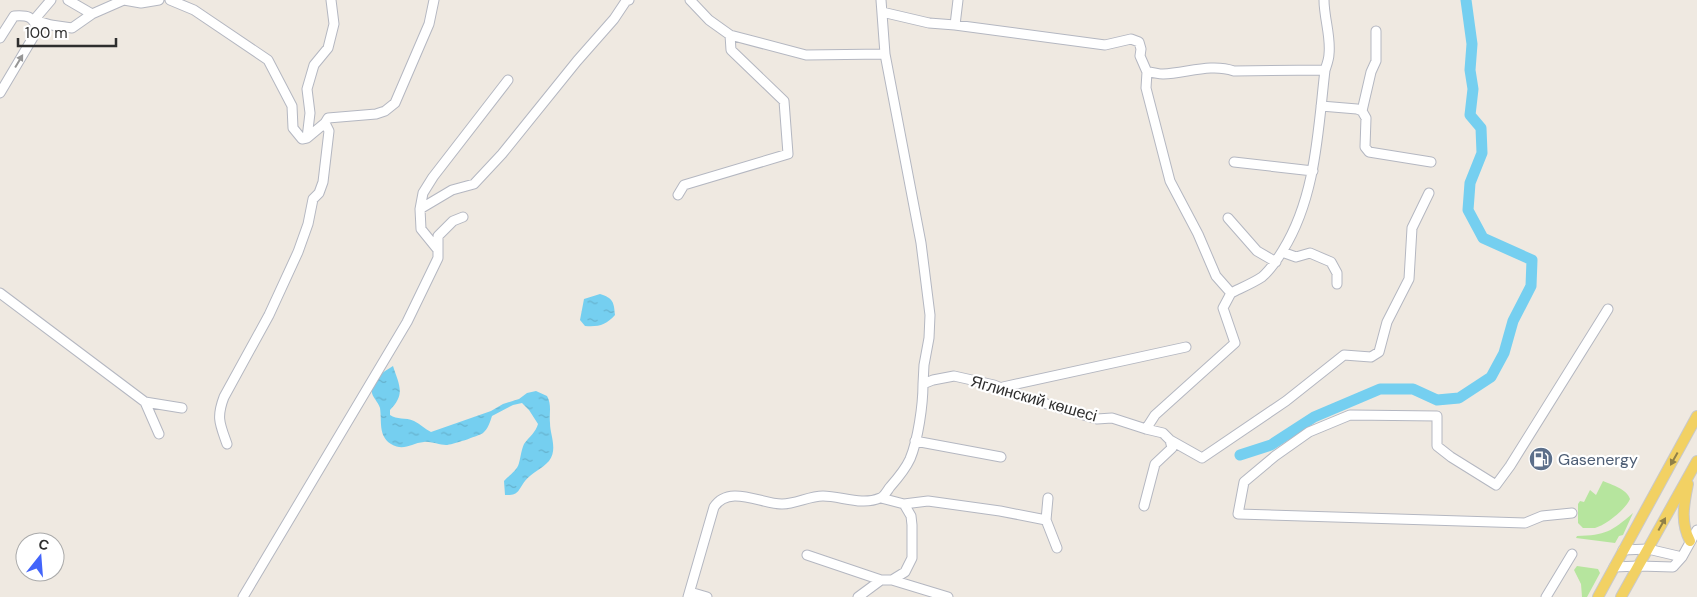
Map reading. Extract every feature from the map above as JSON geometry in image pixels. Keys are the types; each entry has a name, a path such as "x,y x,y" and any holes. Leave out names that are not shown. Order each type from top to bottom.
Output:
{"main road":[{"path":"1598,597 1697,416"},
{"path":"1621,597 1697,460"},
{"path":"1690,474 1683,517 1685,531 1690,541"}],"street":[{"path":"34,20 51,0"},
{"path":"68,0 92,14"},
{"path":"0,38 14,16 25,15 50,25 72,28 92,14 124,0 141,4 159,0"},
{"path":"170,0 194,10 268,60 292,106 293,128 302,139 307,138 326,123 328,118 376,114 385,111 395,103 429,24 434,0"},
{"path":"307,138 310,113 307,89 314,65 328,48 334,24 331,0"},
{"path":"420,209 452,190 474,184 502,154 577,61 614,19 626,1 629,0"},
{"path":"690,0 709,20 730,35 806,55 885,54"},
{"path":"881,0 885,54 921,243 929,306 929,338 924,365 923,396 915,441 910,459 900,476 881,498"},
{"path":"955,25 958,0"},
{"path":"1146,429 1155,415 1167,403 1235,343 1223,308 1231,293 1261,278 1276,262 1293,234 1306,200 1313,171 1325,70 1329,54 1329,36 1324,0"},
{"path":"882,12 928,23 1105,45 1131,40 1139,42 1140,56 1148,72 1146,88 1170,181 1198,234 1216,276 1231,293"},
{"path":"0,93 38,29 34,20"},
{"path":"1362,111 1371,72 1376,61 1376,31"},
{"path":"678,195 684,185 788,154 784,101 731,50 730,35"},
{"path":"1148,72 1163,74 1191,69 1226,68 1234,71 1325,70"},
{"path":"438,250 421,229 420,209 424,193 433,177 508,80"},
{"path":"1321,106 1362,111 1366,118 1366,147 1369,152 1431,162"},
{"path":"227,444 220,423 219,411 224,397 268,315 298,252 308,224 313,199 323,182 329,131 326,123"},
{"path":"1234,162 1313,171"},
{"name":"Яглинский көшесі","path":"923,384 954,376 1003,387 1027,398 1078,414 1097,419 1112,418 1163,433 1170,440 1202,458 1286,401 1344,355 1371,357 1379,352 1387,322 1409,279 1412,228 1429,193"},
{"path":"243,597 407,322 438,258 438,236 453,221 463,217"},
{"path":"1228,218 1257,251 1276,262"},
{"path":"1282,252 1296,257 1310,253 1331,262 1337,273 1337,284"},
{"path":"0,293 145,402 182,408"},
{"path":"1572,513 1542,516 1525,522 1238,514 1244,482 1275,456 1309,432 1350,416 1438,416 1437,446 1496,485 1510,466 1608,309"},
{"path":"1003,387 1186,347"},
{"path":"145,402 159,434"},
{"path":"1144,506 1156,464 1172,448 1170,440"},
{"path":"915,441 1001,458"},
{"path":"707,597 689,594 714,507 718,501 725,498 744,496 781,504 822,496 864,501 881,498 904,504 928,501 1000,511 1046,520"},
{"path":"1048,498 1046,520 1057,548"},
{"path":"892,580 905,572 912,558 911,516 904,504"},
{"path":"1614,567 1673,567 1682,557 1697,530"},
{"path":"1624,550 1648,549 1682,557"},
{"path":"1546,597 1572,554"},
{"path":"807,555 881,580 892,580 948,597"},
{"path":"858,597 881,580"}],"green space":[{"path":"1603,481 1623,490 1630,499 1620,512 1605,524 1595,528 1583,528 1578,523 1578,504 1580,501 1584,502 1590,490 1596,495"},
{"path":"1633,513 1623,535 1619,536 1615,543 1576,538 1577,536 1595,535 1608,531"},
{"path":"1577,566 1598,569 1600,573 1587,597 1582,597 1581,584 1574,570"}],"water":[{"path":"600,294 612,301 615,315 602,325 585,326 580,320 584,299"},
{"path":"393,366 400,394 390,410 390,415 414,421 431,432 491,411 503,404 519,399 527,393 536,391 547,396 550,406 552,456 549,461 527,478 516,493 505,495 504,481 517,468 524,444 538,424 522,403 513,405 492,416 488,427 483,433 459,442 446,445 424,442 404,447 391,444 382,433 380,408 372,391 373,384 377,378"}],"waterway":[{"path":"1240,455 1271,445 1314,417 1380,389 1413,389 1437,400 1459,398 1491,377 1504,353 1513,321 1531,286 1532,260 1483,238 1468,210 1470,183 1482,153 1481,128 1470,115 1473,89 1470,70 1472,44 1466,0"}],"place":[{"name":"Gasenergy","path":"1541,459"}]}
